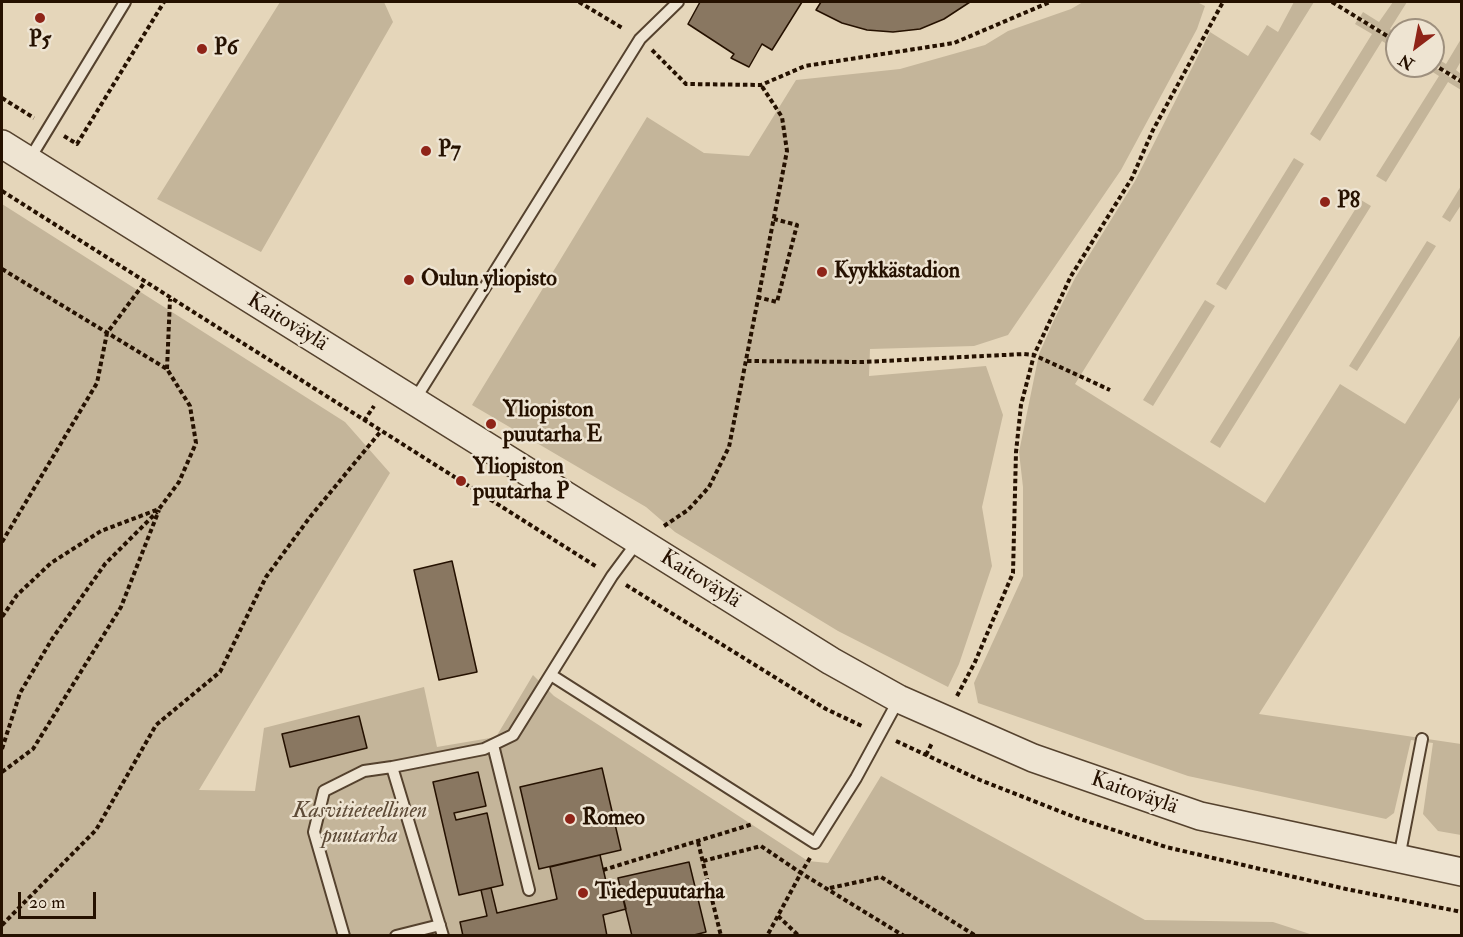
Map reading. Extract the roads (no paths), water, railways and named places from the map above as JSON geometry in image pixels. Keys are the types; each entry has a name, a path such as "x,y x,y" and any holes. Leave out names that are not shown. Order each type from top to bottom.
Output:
{"street":[{"name":"Kaitoväylä","path":"2,144 638,542 831,661 899,699 1033,758 1200,816 1461,872"}],"lane":[{"path":"29,161 125,2"},
{"path":"413,402 640,39 678,2"},
{"path":"344,936 314,832 324,791 364,771 484,749 513,735 612,576 638,542"},
{"path":"551,675 815,843 856,778 899,699"},
{"path":"1399,859 1422,740"},
{"path":"493,745 529,890"},
{"path":"392,766 441,930 396,936"}],"place":[{"name":"P5","path":"40,18"},
{"name":"P6","path":"202,49"},
{"name":"P7","path":"426,151"},
{"name":"P8","path":"1325,202"},
{"name":"Kyykkästadion","path":"822,272"},
{"name":"Oulun yliopisto","path":"409,280"},
{"name":"Yliopiston puutarha E","path":"491,424"},
{"name":"Yliopiston puutarha P","path":"461,481"},
{"name":"Romeo","path":"570,819"},
{"name":"Tiedepuutarha","path":"583,893"}],"park label":[{"name":"Kasvitieteellinen puutarha","path":"360,824"}]}
